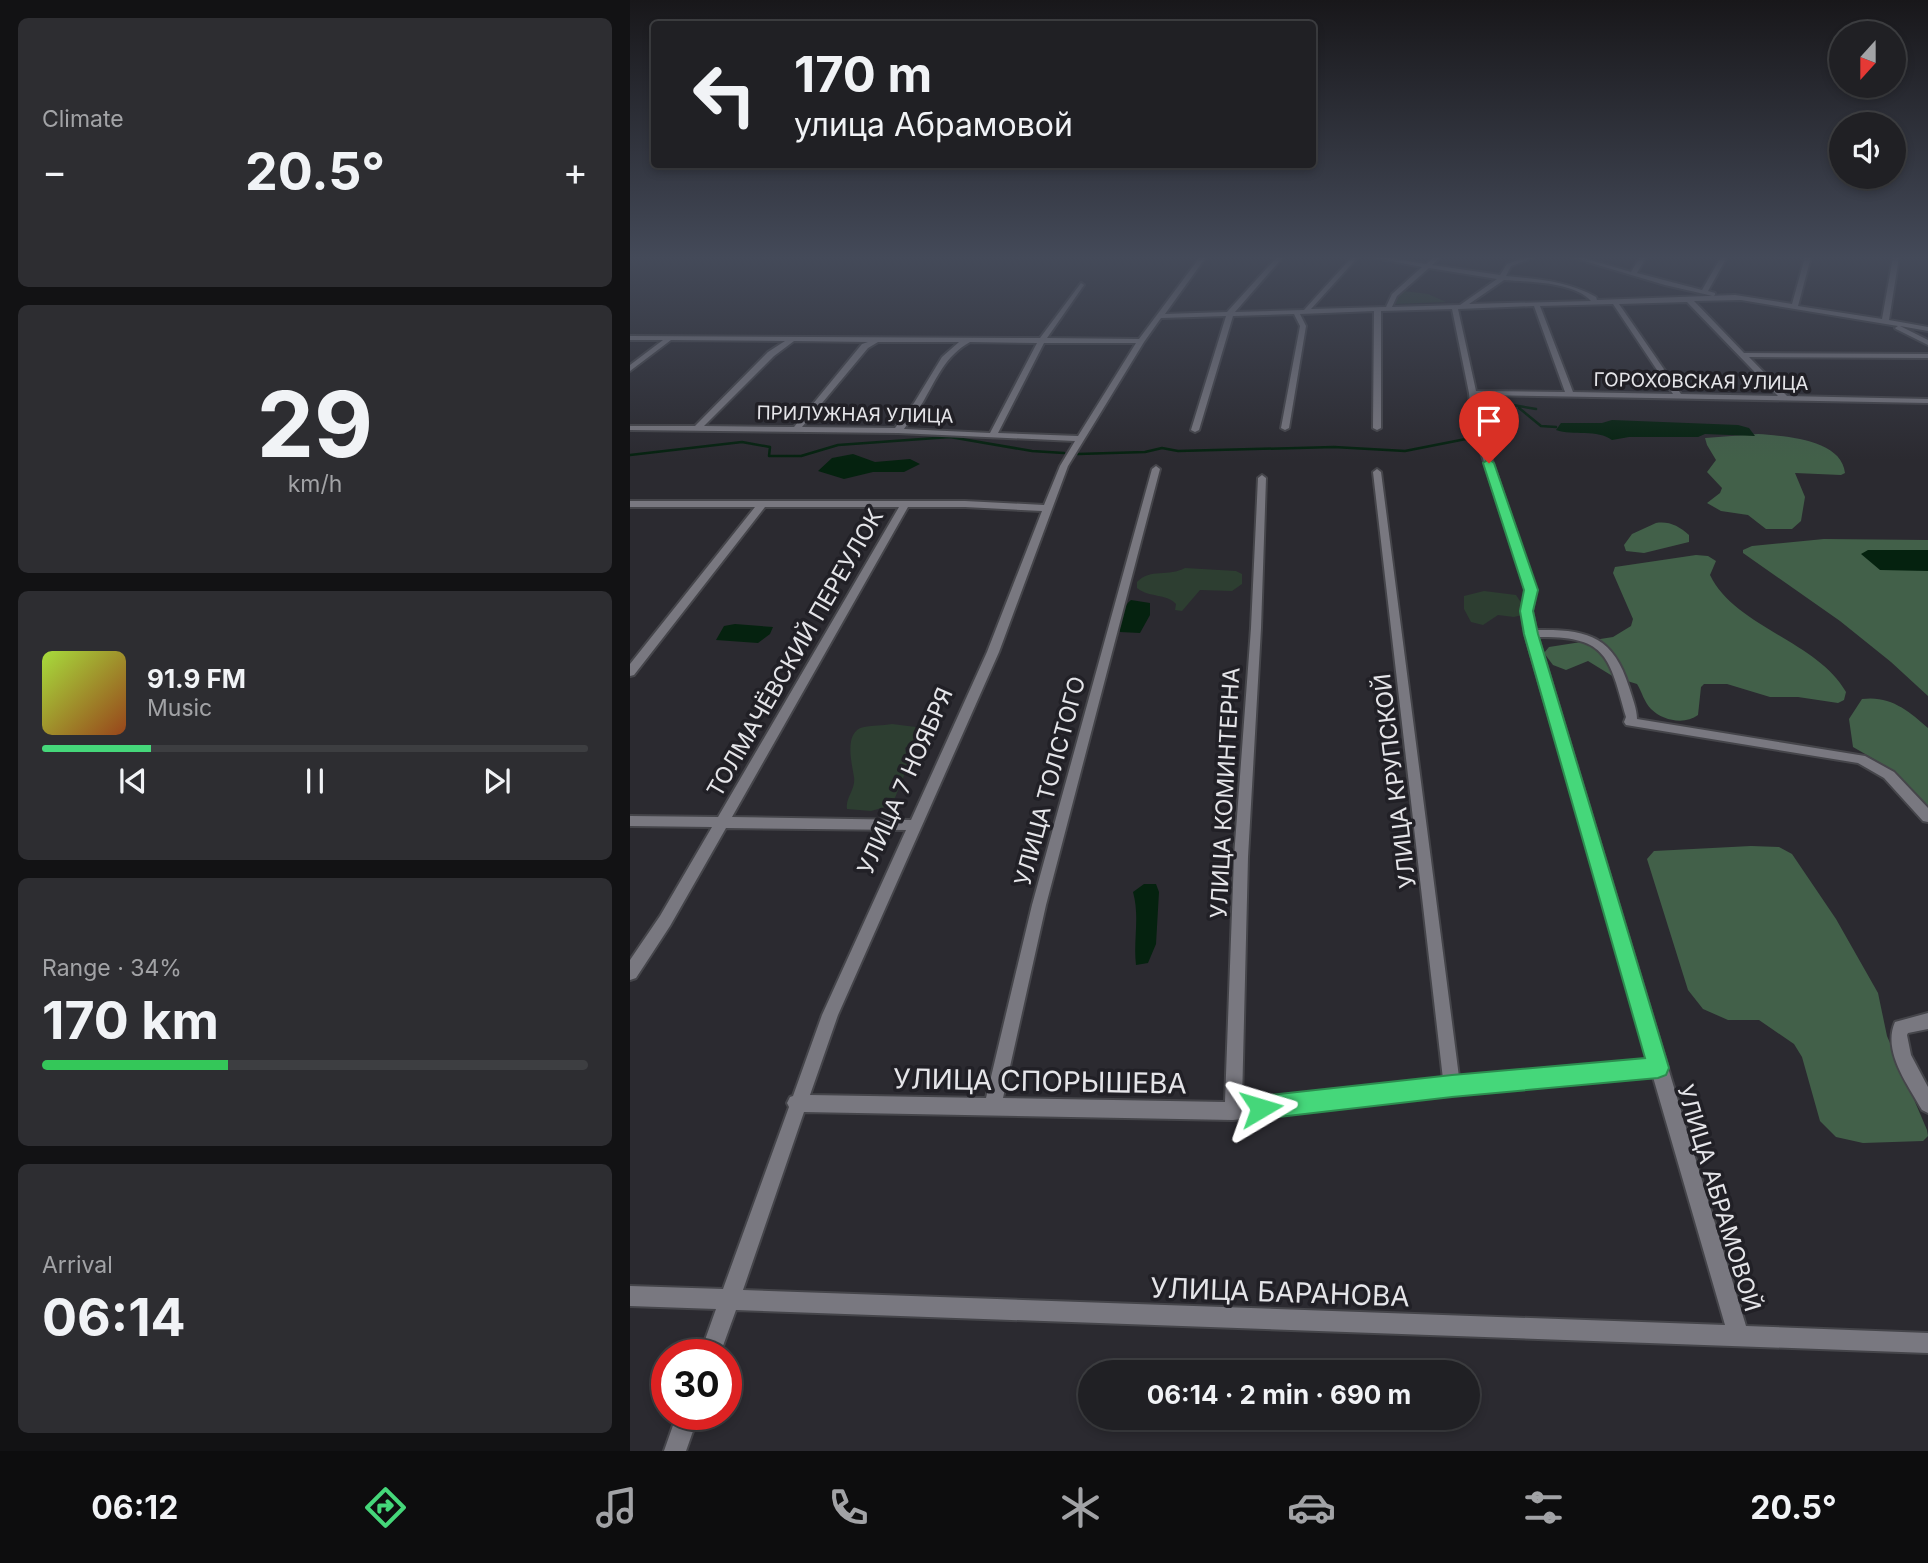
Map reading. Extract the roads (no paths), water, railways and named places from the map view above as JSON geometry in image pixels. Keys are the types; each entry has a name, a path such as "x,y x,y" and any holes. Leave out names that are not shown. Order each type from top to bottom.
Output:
{"street":[{"path":"993,435 1041,342 1053,325"},
{"name":"УЛИЦА 7 НОЯБРЯ","path":"716,1339 796,1103 830,1015 913,825 993,652 1064,466 1153,325"},
{"path":"1195,430 1226,325"},
{"path":"1285,428 1303,325"},
{"path":"1377,428 1379,325"},
{"name":"УЛИЦА АБРАМОВОЙ","path":"1461,325 1474,393 1476,425 1531,590 1527,611 1531,634 1738,1334"},
{"path":"1544,325 1569,393"},
{"path":"1630,325 1678,396"},
{"path":"1713,325 1785,399"},
{"path":"1891,325 1928,343"},
{"path":"1902,325 1928,329"},
{"path":"630,338 1141,341"},
{"path":"796,430 865,346 877,338"},
{"path":"630,369 670,339"},
{"path":"696,429 771,354 791,340"},
{"path":"898,431 927,384 954,349 968,341"},
{"path":"1742,355 1928,356"},
{"name":"ГОРОХОВСКАЯ УЛИЦА","path":"1474,393 1928,401"},
{"name":"ПРИЛУЖНАЯ УЛИЦА","path":"630,428 898,431 1080,439"},
{"name":"УЛИЦА ТОЛСТОГО","path":"993,1105 1039,905 1156,469"},
{"name":"УЛИЦА КРУПСКОЙ","path":"1377,472 1452,1086"},
{"name":"УЛИЦА КОМИНТЕРНА","path":"1233,1111 1241,857 1256,628 1262,478"},
{"path":"630,504 905,504 1048,508"},
{"path":"630,672 762,504"},
{"name":"ТОЛМАЧЁВСКИЙ ПЕРЕУЛОК","path":"630,973 664,921 905,504"},
{"path":"1531,634 1581,636 1608,653 1614,663 1632,717 1630,722 1861,759 1889,775 1928,817"},
{"path":"630,821 913,825"},
{"path":"1928,1021 1901,1027 1898,1033 1906,1061 1928,1104"},
{"name":"УЛИЦА СПОРЫШЕВА","path":"796,1103 1233,1111 1452,1086 1658,1068"},
{"name":"УЛИЦА БАРАНОВА","path":"630,1296 1225,1319 1738,1334 1928,1343"},
{"path":"675,1451 682,1430"}],"waterway":[{"path":"1485,437 1499,433 1505,426 1488,404 1490,401 1536,409"},
{"path":"1519,408 1541,426 1556,427"},
{"path":"630,455 742,442 770,447 769,456 801,456 838,445 950,437 1032,451 1064,453"},
{"path":"1078,454 1145,452 1162,448 1178,451 1334,447 1405,451 1476,437"}]}
